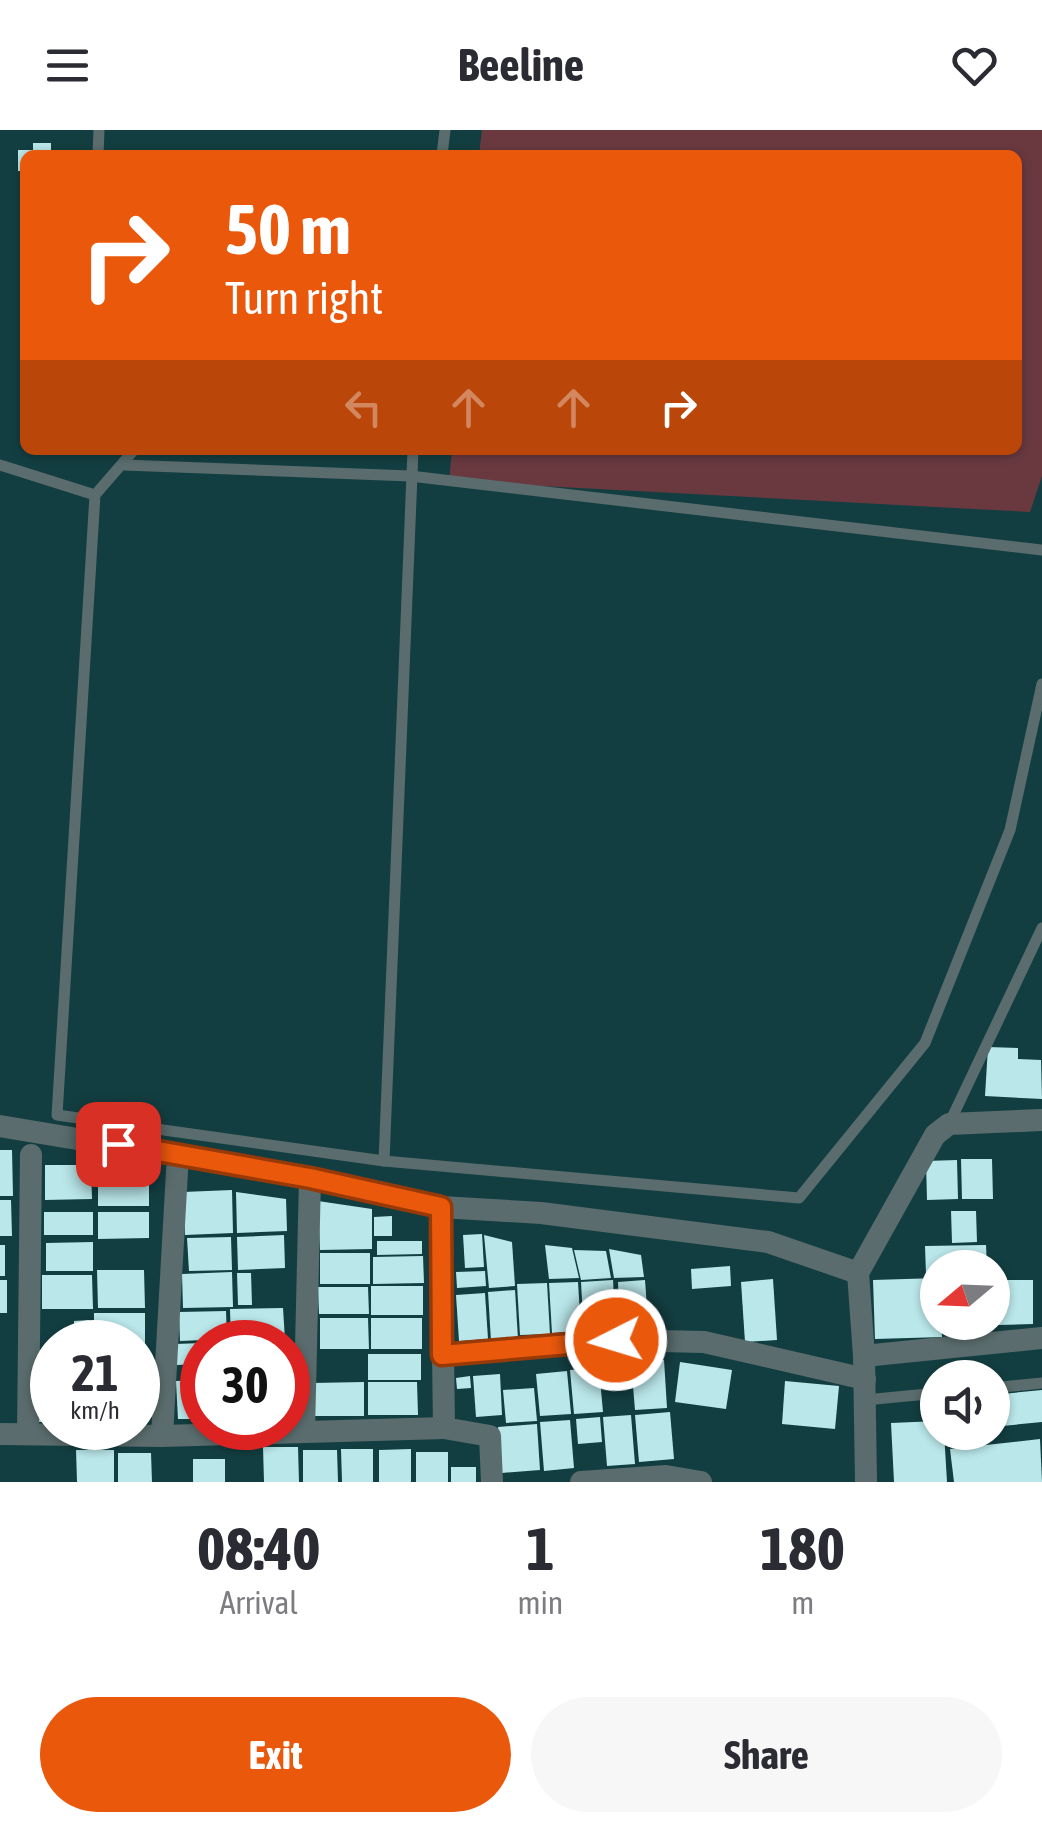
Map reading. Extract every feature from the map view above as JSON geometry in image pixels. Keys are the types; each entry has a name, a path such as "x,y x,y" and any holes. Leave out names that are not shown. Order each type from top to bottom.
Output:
{"street":[{"path":"866,1482 858,1273 934,1136 949,1124 1042,1120"},
{"path":"0,1126 310,1178 441,1207 542,1213 768,1242 858,1273"},
{"path":"28,1434 31,1154"},
{"path":"162,1436 178,1154"},
{"path":"307,1320 310,1178"},
{"path":"441,1207 444,1428"},
{"path":"442,1355 616,1340 704,1342 865,1378 1042,1338"},
{"path":"310,1432 444,1428 490,1436 492,1482"},
{"path":"0,1434 180,1435"},
{"path":"582,1482 666,1476 701,1482"}],"lane":[{"path":"131,455 95,495 57,1115 384,1161 799,1198 924,1042 1010,830 1042,684"},
{"path":"384,1161 412,455"},
{"path":"0,465 95,495"},
{"path":"124,465 410,476 1042,550"},
{"path":"949,1124 1042,928"},
{"path":"865,1378 920,1389"},
{"path":"1010,1386 1042,1383"}],"shaded area":[{"path":"482,130 1042,130 1042,476 1030,512 449,481 452,455 1022,455 1022,150 480,150"}],"building":[{"path":"33,143 51,143 51,150 33,150"},
{"path":"988,1047 1018,1048 1018,1059 1041,1060 1042,1099 985,1096"},
{"path":"0,1150 12,1150 13,1196 0,1196"},
{"path":"961,1159 992,1159 993,1199 962,1199"},
{"path":"957,1160 958,1199 927,1200 926,1161"},
{"path":"45,1165 91,1165 92,1199 45,1200"},
{"path":"98,1173 149,1173 149,1206 98,1206"},
{"path":"232,1190 233,1233 185,1235 183,1192"},
{"path":"236,1192 286,1199 287,1231 237,1233"},
{"path":"0,1200 11,1200 12,1236 0,1236"},
{"path":"318,1201 372,1209 372,1249 320,1250"},
{"path":"951,1211 976,1211 977,1242 952,1243"},
{"path":"44,1212 93,1212 93,1235 44,1235"},
{"path":"98,1212 149,1212 149,1238 98,1239"},
{"path":"392,1216 392,1236 374,1236 374,1217"},
{"path":"482,1234 484,1267 465,1268 463,1235"},
{"path":"284,1235 285,1268 238,1270 237,1237"},
{"path":"484,1235 512,1242 515,1286 489,1288"},
{"path":"231,1237 232,1270 189,1271 187,1238"},
{"path":"377,1241 422,1241 422,1254 377,1255"},
{"path":"93,1242 93,1271 46,1271 46,1243"},
{"path":"0,1245 5,1245 5,1276 0,1276"},
{"path":"545,1245 572,1248 579,1278 549,1279"},
{"path":"986,1245 986,1250 925,1250 925,1246"},
{"path":"609,1249 641,1255 644,1277 614,1278"},
{"path":"574,1250 606,1251 611,1278 581,1280"},
{"path":"320,1253 370,1253 370,1284 320,1284"},
{"path":"423,1256 424,1283 373,1284 373,1257"},
{"path":"730,1266 731,1286 692,1289 691,1269"},
{"path":"97,1270 144,1270 145,1308 98,1308"},
{"path":"485,1271 486,1286 457,1288 456,1272"},
{"path":"232,1272 233,1307 183,1308 182,1274"},
{"path":"237,1273 251,1273 252,1305 238,1305"},
{"path":"42,1275 92,1275 93,1309 42,1309"},
{"path":"773,1279 777,1340 745,1342 741,1282"},
{"path":"920,1279 920,1338 875,1339 873,1280"},
{"path":"0,1280 7,1280 7,1313 0,1313"},
{"path":"613,1280 616,1333 584,1335 581,1282"},
{"path":"645,1280 647,1308 619,1309 618,1282"},
{"path":"1010,1280 1033,1280 1033,1324 1010,1325"},
{"path":"578,1282 581,1331 552,1333 549,1283"},
{"path":"547,1283 550,1334 520,1335 517,1284"},
{"path":"371,1286 423,1286 423,1315 371,1315"},
{"path":"318,1287 368,1287 369,1314 319,1314"},
{"path":"515,1290 518,1339 491,1341 488,1292"},
{"path":"485,1293 488,1339 459,1341 456,1295"},
{"path":"283,1308 284,1320 230,1320 230,1309"},
{"path":"226,1311 226,1320 180,1320 180,1341 179,1312"},
{"path":"94,1313 145,1313 145,1320 94,1320"},
{"path":"320,1318 368,1318 369,1349 320,1349"},
{"path":"371,1318 422,1318 422,1349 371,1349"},
{"path":"176,1344 180,1344 180,1365 177,1365"},
{"path":"368,1354 421,1354 421,1380 368,1380"},
{"path":"664,1360 667,1408 635,1410 631,1362"},
{"path":"680,1362 732,1370 726,1409 675,1402"},
{"path":"599,1368 603,1412 574,1414 570,1370"},
{"path":"567,1371 571,1414 540,1416 536,1374"},
{"path":"500,1374 502,1415 476,1417 473,1376"},
{"path":"470,1376 471,1388 457,1389 456,1378"},
{"path":"176,1381 180,1381 180,1419 178,1419"},
{"path":"785,1381 839,1386 835,1429 782,1424"},
{"path":"364,1382 364,1416 312,1416 312,1383"},
{"path":"368,1382 417,1382 418,1415 368,1415"},
{"path":"534,1388 537,1421 506,1423 503,1390"},
{"path":"1042,1390 1042,1422 1010,1425 1010,1393"},
{"path":"670,1412 674,1459 639,1462 635,1415"},
{"path":"631,1415 635,1464 607,1466 603,1417"},
{"path":"600,1417 602,1442 578,1444 576,1419"},
{"path":"570,1420 574,1468 544,1471 540,1422"},
{"path":"920,1422 920,1450 945,1450 947,1482 894,1482 891,1423"},
{"path":"537,1424 540,1470 502,1473 498,1427"},
{"path":"1040,1439 1042,1482 954,1482 950,1450 1010,1450 1010,1442"},
{"path":"341,1449 373,1449 373,1482 342,1482"},
{"path":"411,1449 411,1482 379,1482 379,1450"},
{"path":"76,1450 114,1450 114,1482 77,1482"},
{"path":"263,1450 298,1450 299,1482 264,1482"},
{"path":"303,1450 337,1450 338,1482 303,1482"},
{"path":"416,1452 448,1452 448,1482 416,1482"},
{"path":"118,1453 151,1453 152,1482 118,1482"},
{"path":"193,1459 225,1459 225,1482 193,1482"},
{"path":"451,1467 476,1467 476,1482 451,1482"}],"route":[{"path":"118,1144 310,1178 441,1207 442,1355 616,1340"}]}
